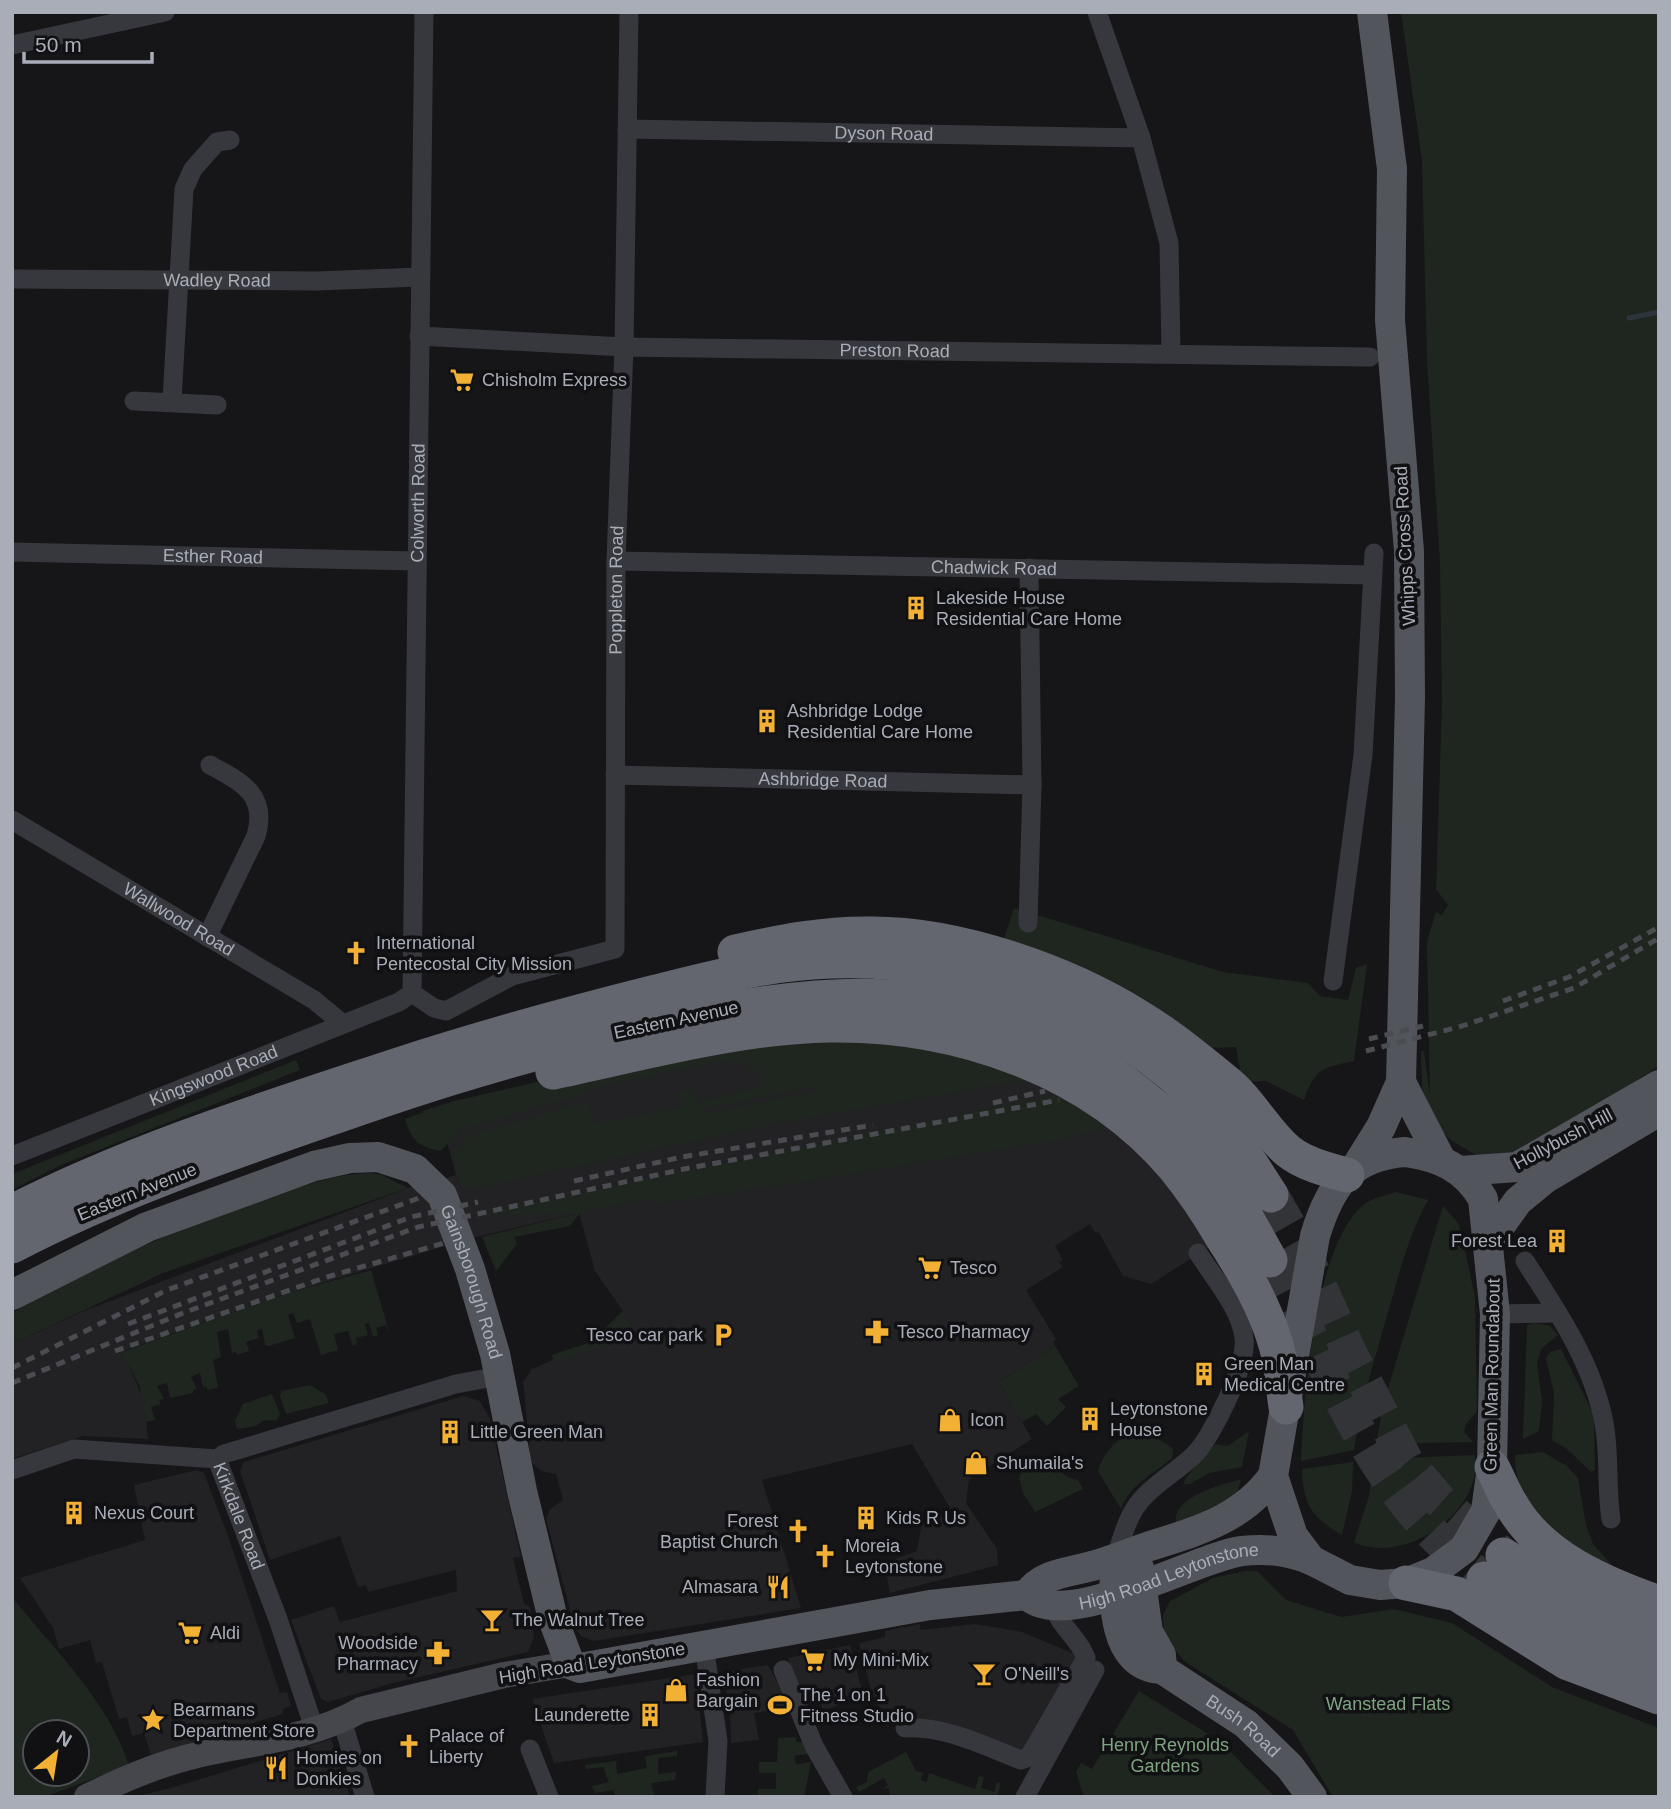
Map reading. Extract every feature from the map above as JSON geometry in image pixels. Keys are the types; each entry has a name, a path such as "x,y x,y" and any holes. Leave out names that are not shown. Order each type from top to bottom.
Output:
{"highway":[{"path":"217,1124 317,1079 695,962 784,941 873,933 931,939 1015,960 1082,987 1136,1015 1196,1057 1249,1103 1289,1152 1317,1166 1352,1170"},
{"name":"Eastern Avenue","path":"12,1212 217,1124 442,1051 582,1010 714,978 830,961 892,962 954,971 1044,998 1104,1028 1153,1062 1208,1110 1227,1131 1271,1195"},
{"name":"Eastern Avenue","path":"12,1246 114,1199 449,1077 614,1033 779,999 838,994 893,995 943,1003 1014,1023 1056,1040 1104,1068 1148,1101 1202,1152 1224,1180 1270,1260"},
{"path":"232,1155 454,1093 714,1039 776,1029 829,1025 893,1027 943,1035 1007,1053 1057,1076 1107,1107 1174,1166 1213,1221 1258,1298 1277,1346 1286,1408"},
{"path":"1492,1467 1513,1508 1540,1541 1600,1580 1650,1595"},
{"path":"1659,1635 1494,1567 1575,1638 1659,1671"},
{"path":"1406,1583 1457,1594 1566,1662 1659,1697"}],"main road":[{"name":"Whipps Cross Road","path":"1352,1170 1381,1127 1401,1074 1410,698 1409,551 1390,320 1392,169 1372,12"},
{"name":"Whipps Cross Road","path":"1401,1074 1451,1165"},
{"name":"Hollybush Hill","path":"1451,1165 1517,1167 1659,1084"},
{"name":"Hollybush Hill","path":"1490,1240 1518,1201 1546,1178 1659,1111"},
{"path":"1352,1170 1384,1154 1405,1152 1451,1165"},
{"name":"Gainsborough Road","path":"12,1295 147,1227 219,1198 314,1166 350,1158 378,1157 400,1162 427,1178 442,1195 460,1242 499,1376 538,1561 556,1632 570,1664"},
{"name":"Green Man Roundabout","path":"1352,1170 1325,1204 1315,1236 1273,1476 1293,1536 1311,1560 1350,1580 1380,1585 1406,1583 1433,1572 1464,1549 1486,1511 1492,1467 1495,1314 1490,1240 1483,1199 1451,1165"},
{"name":"High Road Leytonstone","path":"1040,1601 1035,1584 1054,1575 1126,1555 1233,1515 1258,1496 1273,1476"},
{"name":"High Road Leytonstone","path":"570,1664 580,1668 930,1605 1040,1601 1127,1590 1222,1555 1242,1551 1281,1551 1311,1560"},
{"name":"Bush Road","path":"1126,1555 1127,1590 1161,1655 1162,1669 1246,1724 1290,1767 1312,1797"}],"street":[{"path":"12,45 165,12"},
{"name":"Colworth Road","path":"412,993 415,561 424,12"},
{"name":"Poppleton Road","path":"412,993 439,1010 453,1009 512,976 615,949 616,561 624,347 629,12"},
{"path":"1097,12 1141,138 1169,243 1171,352"},
{"name":"Dyson Road","path":"627,129 1141,138"},
{"path":"172,401 184,189 193,169 217,142 230,140"},
{"name":"Wadley Road","path":"12,279 317,281 420,277"},
{"name":"Preston Road","path":"419,336 624,347 1171,352 1370,357"},
{"path":"134,401 217,405"},
{"name":"Esther Road","path":"12,552 415,561"},
{"name":"Whipps Cross Road","path":"1333,981 1363,755 1374,554"},
{"name":"Chadwick Road","path":"616,561 1372,575"},
{"path":"1029,568 1032,785 1029,923"},
{"path":"208,937 256,836 261,818 256,800 245,786 210,765"},
{"name":"Ashbridge Road","path":"615,775 1032,785"},
{"name":"Wallwood Road","path":"12,820 314,1000 343,1024"},
{"name":"Kingswood Road","path":"12,1156 399,1002 412,993"},
{"path":"1126,1555 1129,1519 1142,1498 1196,1453 1224,1406 1241,1368 1245,1339 1236,1315 1198,1254"},
{"path":"1525,1261 1570,1332 1599,1403 1605,1426 1601,1500 1611,1520"},
{"path":"1495,1314 1558,1313"},
{"path":"217,1459 224,1454 456,1384 499,1376"},
{"name":"Kirkdale Road","path":"12,1470 74,1450 161,1453 217,1459 314,1731"},
{"path":"905,1728 922,1727 950,1733 1021,1760 1029,1757 1086,1658 1082,1648 1040,1601"},
{"path":"704,1646 718,1741 715,1797"},
{"name":"High Road Leytonstone","path":"86,1797 197,1755 254,1746 314,1731 362,1710 505,1675 570,1664"},
{"path":"783,1670 814,1746 843,1797"},
{"path":"1025,1797 1095,1670"},
{"path":"342,1720 365,1797"},
{"path":"530,1749 549,1797"}],"shaded area":[{"path":"708,1047 973,1055 1091,1111 1165,1177 1214,1244 1151,1284 1123,1276 1098,1231 1095,1233 1090,1224 1055,1246 1063,1260 1059,1262 1063,1267 1026,1290 1056,1339 1053,1342 1055,1346 999,1382 1032,1439 969,1479 966,1503 997,1549 998,1565 890,1593 887,1576 890,1561 917,1551 922,1522 950,1508 912,1444 762,1480 801,1608 594,1641 581,1636 575,1628 546,1519 550,1509 563,1500 556,1474 541,1471 531,1462 523,1382 532,1369 553,1360 552,1355 592,1342 623,1311 595,1271 579,1213 476,1237 285,1294 123,1351 144,1401 148,1439 83,1436 12,1459 12,1344 84,1311 408,1188 456,1175 443,1127 422,1111 454,1101"},
{"path":"463,1396 480,1401 490,1419 521,1557 513,1558 524,1604 530,1607 534,1638 528,1652 389,1684 328,1702 321,1699 291,1620 334,1606 340,1622 457,1591 456,1570 368,1592 366,1585 358,1587 340,1536 270,1560 240,1471 244,1462"},
{"path":"196,1470 204,1473 228,1536 280,1693 287,1692 291,1706 284,1708 282,1714 151,1755 144,1733 132,1736 127,1717 119,1719 102,1662 96,1663 90,1640 59,1649 53,1628 20,1578 145,1540 134,1485"},
{"path":"920,1624 920,1630 975,1624 1022,1632 1077,1655 1024,1753 905,1720 886,1726 871,1690 859,1643 885,1637 885,1631"},
{"path":"850,1645 863,1694 824,1711 815,1694 802,1700 788,1658"},
{"path":"768,1665 791,1707 754,1713 759,1740 731,1743 730,1712 723,1672"},
{"path":"696,1674 703,1742 554,1763 532,1699"},
{"path":"331,1739 350,1797 134,1797 178,1786"}],"green space":[{"path":"1401,12 1659,12 1659,1066 1528,1151 1481,1158 1452,1141 1441,1130 1426,1105 1422,1088 1421,1051 1424,1051 1430,1096 1427,941 1436,912 1442,915 1448,905 1436,889 1442,704 1440,563 1427,360 1422,160"},
{"path":"1014,908 1223,972 1308,983 1320,996 1348,1000 1356,968 1367,964 1354,1061 1321,1071 1312,1081 1304,1100 1266,1081 1242,1082 1236,1047 1210,1048 1002,945"},
{"path":"865,1032 1035,1078 754,1128 478,1188 461,1187 453,1153 465,1145 462,1141 473,1134 577,1104 588,1103 594,1123 681,1107 677,1091 690,1090 702,1108 701,1101 761,1087 760,1070 749,1070 747,1063 713,1062 587,1090 587,1093 464,1129 440,1151 417,1141 405,1119 454,1101 550,1079","holes":["820,1086 815,1091 703,1113 703,1109"]},
{"path":"296,1060 300,1070 61,1165 12,1190 12,1174"},
{"path":"1064,1093 1112,1127 1053,1141 662,1204 643,1199 580,1213 570,1226 514,1237 517,1244 496,1271 482,1237 575,1214 475,1215 516,1203 535,1203"},
{"path":"369,1173 382,1175 408,1188 163,1273 12,1344 12,1313 104,1264 168,1235 266,1198 330,1178"},
{"path":"1396,1192 1428,1200 1414,1229 1398,1276 1367,1386 1354,1450 1301,1461 1305,1400 1315,1323 1334,1251 1348,1222 1366,1203"},
{"path":"1443,1206 1458,1223 1475,1297 1477,1411 1466,1424 1464,1432 1473,1442 1376,1444 1383,1405"},
{"path":"371,1270 390,1335 386,1325 376,1328 378,1335 373,1337 369,1323 365,1324 368,1335 356,1338 357,1344 353,1346 348,1331 334,1334 338,1350 321,1355 310,1319 297,1323 293,1313 288,1315 295,1338 265,1345 262,1329 257,1331 259,1338 246,1342 249,1351 237,1355 236,1352 232,1353 228,1329 217,1332 221,1357 213,1360 218,1387 208,1390 206,1386 203,1387 200,1373 191,1377 197,1389 193,1390 193,1393 170,1398 167,1383 157,1386 164,1399 159,1400 161,1404 151,1407 155,1420 146,1422 140,1387 122,1352 285,1294"},
{"path":"623,1311 634,1333 630,1338 555,1362 552,1355 591,1342"},
{"path":"1535,1323 1550,1326 1558,1335 1542,1348 1537,1363 1542,1401 1539,1431 1523,1439 1527,1325"},
{"path":"1055,1346 1079,1386 1058,1399 1066,1407 1047,1426 1036,1414 1022,1422 999,1382"},
{"path":"1561,1349 1594,1415 1595,1470 1591,1472 1567,1449 1552,1440 1554,1393 1546,1358 1550,1352"},
{"path":"310,1385 325,1394 329,1403 286,1414 281,1391"},
{"path":"272,1394 280,1414 277,1420 237,1429 235,1421 243,1404"},
{"path":"1249,1431 1242,1467 1209,1473 1190,1484 1184,1484 1185,1479 1215,1444 1228,1446"},
{"path":"1133,1432 1164,1442 1173,1449 1172,1458 1136,1486 1121,1509 1098,1471 1111,1447"},
{"path":"1543,1452 1567,1466 1578,1478 1586,1525 1593,1544 1616,1570 1561,1540 1546,1528 1524,1498 1517,1478 1515,1455"},
{"path":"1475,1455 1474,1476 1467,1496 1454,1514 1436,1529 1395,1547 1374,1548 1354,1542 1369,1496 1374,1459"},
{"path":"1038,1458 1066,1476 1078,1480 1083,1489 1035,1512 1023,1493 1019,1477 1029,1460"},
{"path":"1353,1462 1352,1491 1342,1535 1323,1522 1311,1508 1304,1492 1302,1469"},
{"path":"1241,1479 1236,1498 1177,1528 1176,1517 1187,1501 1208,1489"},
{"name":"Wanstead Flats","path":"1257,1571 1286,1600 1341,1617 1394,1609 1452,1623 1552,1687 1659,1728 1659,1797 1333,1797 1293,1730 1184,1661 1164,1635 1163,1615 1170,1601 1213,1578"},
{"path":"12,1597 94,1697 129,1765 91,1779 91,1718 21,1718 21,1788 69,1788 45,1797 12,1797"},
{"name":"Henry Reynolds Gardens","path":"1139,1691 1221,1742 1275,1797 1084,1797 1076,1772 1081,1763 1092,1769"},
{"path":"796,1737 796,1742 804,1742 808,1754 794,1756 796,1764 811,1762 804,1797 758,1797 758,1789 776,1789 776,1773 759,1773 759,1762 777,1762 778,1738"},
{"path":"677,1751 677,1756 658,1758 658,1774 676,1772 675,1780 651,1783 655,1797 616,1797 613,1790 595,1793 592,1786 609,1782 603,1767 586,1769 585,1765 616,1761 617,1774 647,1768 645,1756"},
{"path":"906,1752 916,1771 923,1772 921,1780 927,1782 929,1773 975,1789 979,1776 984,1777 981,1788 994,1792 997,1782 1001,1783 997,1797 890,1797 889,1788 882,1789 888,1785 884,1778 859,1792 856,1787 867,1782 868,1772"}],"waterway":[{"path":"1629,318 1659,312"}],"tunnel":[{"path":"1271,1195 1302,1249 1351,1356 1406,1461 1440,1501 1503,1555"},
{"path":"1270,1260 1337,1391 1383,1471 1411,1509 1444,1545 1484,1579"}],"railway":[{"path":"1503,1001 1569,977 1659,927"},
{"path":"1366,1051 1462,1026 1574,988 1659,938"},
{"path":"1369,1039 1423,1026"},
{"path":"993,1103 1045,1091"},
{"path":"12,1383 183,1313 418,1227 684,1169 1059,1100"},
{"path":"574,1181 682,1157 873,1125"},
{"path":"12,1368 167,1290 419,1198"},
{"path":"128,1324 411,1217 478,1202"},
{"path":"115,1351 327,1277 444,1243"}],"place":[{"name":"Chisholm Express","path":"462,380"},
{"name":"Lakeside House Residential Care Home","path":"916,608"},
{"name":"Ashbridge Lodge Residential Care Home","path":"767,721"},
{"name":"International Pentecostal City Mission","path":"356,953"},
{"name":"Forest Lea","path":"1557,1241"},
{"name":"Tesco","path":"930,1268"},
{"name":"Tesco Pharmacy","path":"877,1332"},
{"name":"Tesco car park","path":"723,1335"},
{"name":"Green Man Medical Centre","path":"1204,1374"},
{"name":"Leytonstone House","path":"1090,1419"},
{"name":"Icon","path":"950,1420"},
{"name":"Little Green Man","path":"450,1432"},
{"name":"Shumaila's","path":"976,1463"},
{"name":"Nexus Court","path":"74,1513"},
{"name":"Kids R Us","path":"866,1518"},
{"name":"Forest Baptist Church","path":"798,1531"},
{"name":"Moreia Leytonstone","path":"825,1556"},
{"name":"Almasara","path":"778,1587"},
{"name":"The Walnut Tree","path":"492,1620"},
{"name":"Aldi","path":"190,1633"},
{"name":"Woodside Pharmacy","path":"438,1653"},
{"name":"My Mini-Mix","path":"813,1660"},
{"name":"O'Neill's","path":"984,1674"},
{"name":"Fashion Bargain","path":"676,1690"},
{"name":"The 1 on 1 Fitness Studio","path":"780,1705"},
{"name":"Launderette","path":"650,1715"},
{"name":"Bearmans Department Store","path":"153,1720"},
{"name":"Palace of Liberty","path":"409,1746"},
{"name":"Homies on Donkies","path":"276,1768"}]}
